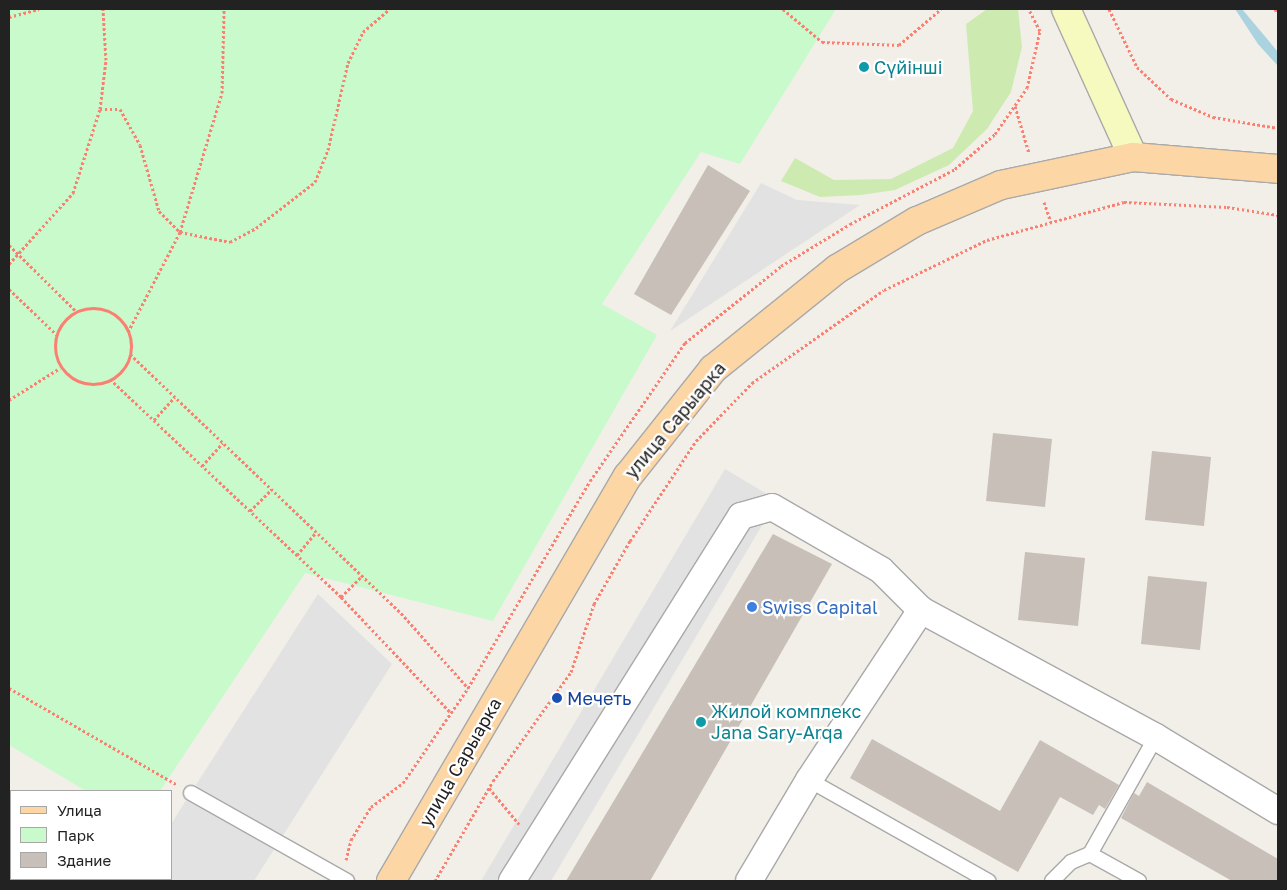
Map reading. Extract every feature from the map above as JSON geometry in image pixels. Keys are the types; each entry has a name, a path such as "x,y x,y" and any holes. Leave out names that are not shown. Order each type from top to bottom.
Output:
{"main road":[{"path":"1066,9 1133,157"},
{"name":"улица Сарыарка","path":"391,881 628,476 713,369 837,269 917,221 1001,184 1133,157 1278,169"}],"street":[{"path":"519,879 531,850 741,516 772,507 881,570 921,610 1156,737 1278,810"},
{"path":"749,881 809,780 921,610"}],"lane":[{"path":"1052,881 1071,862 1090,854 1156,737"},
{"path":"809,780 988,881"},
{"path":"192,793 345,880"},
{"path":"1090,854 1139,881"}],"path":[{"path":"9,17 39,9"},
{"path":"9,264 73,193 100,109 106,60 103,9"},
{"path":"128,332 180,232 222,93 224,9"},
{"path":"100,109 120,109 140,145 159,211 180,232 230,242 256,228 315,182 328,150 348,62 363,32 389,9"},
{"path":"782,9 822,42 899,45 941,9"},
{"path":"1109,9 1137,67 1171,99 1213,117 1278,128"},
{"path":"1275,9 1278,13"},
{"path":"434,881 489,788 571,672 594,604 630,541 696,441 752,383 884,290 987,240 1124,202 1227,207 1278,215"},
{"path":"9,245 77,312"},
{"path":"9,289 57,335"},
{"path":"82,308 106,309 119,317 128,332 130,354 124,370 104,384 80,383 60,368 54,344 57,335 62,322 82,308"},
{"path":"130,354 362,576 468,688 450,712 404,783 371,807 351,840 345,880"},
{"path":"9,400 60,368"},
{"path":"110,379 342,597 450,712"},
{"path":"154,420 175,397"},
{"path":"202,466 223,443"},
{"path":"250,511 272,489"},
{"path":"297,555 316,532"},
{"path":"342,597 362,576"},
{"path":"9,688 192,793"},
{"path":"489,788 515,818 531,850"}],"green space":[{"path":"9,9 836,9 740,164 701,152 602,304 657,335 493,621 305,573 161,790 84,790 9,745"},
{"path":"987,9 1018,9 1022,47 1011,92 987,129 949,165 895,190 861,195 820,197 781,181 795,158 834,180 891,179 953,148 973,111 966,24"}],"shaded area":[{"path":"761,183 797,200 860,205 670,331"},
{"path":"725,469 777,500 551,881 481,881"},
{"path":"318,594 392,664 254,881 135,881 172,880 172,822"}],"water":[{"path":"1235,9 1242,9 1278,52 1278,66 1258,44"}],"building":[{"path":"708,165 750,191 671,315 634,294"},
{"path":"993,433 1052,439 1045,507 986,501"},
{"path":"1152,451 1211,457 1204,526 1145,520"},
{"name":"Жилой комплекс Jana Sary-Arqa","path":"773,534 832,564 650,881 566,881"},
{"path":"1025,552 1085,558 1078,626 1018,620"},
{"path":"1148,576 1207,582 1200,650 1141,644"},
{"path":"872,739 1000,811 1040,740 1119,785 1105,809 1099,805 1093,815 1060,797 1018,872 850,778"},
{"path":"1147,782 1278,859 1278,881 1232,881 1121,818 1134,793 1139,796"}],"place":[{"name":"Сүйінші","path":"864,67"},
{"name":"Swiss Capital","path":"752,607"},
{"name":"Мечеть","path":"557,698"},
{"name":"Жилой комплекс Jana Sary-Arqa","path":"701,722"}]}
